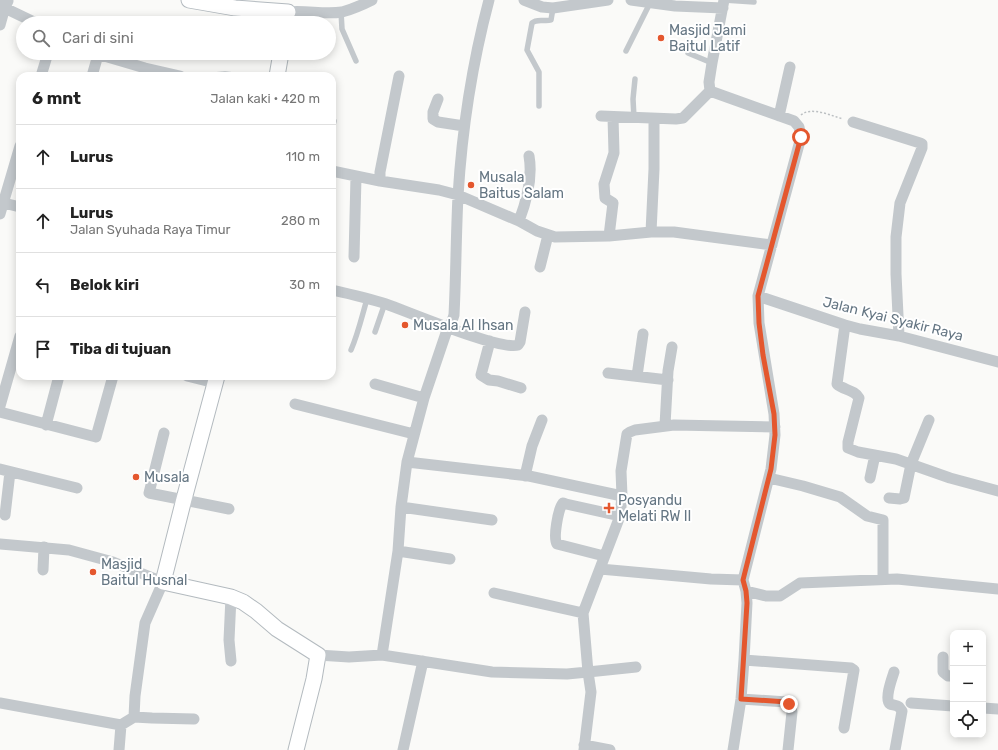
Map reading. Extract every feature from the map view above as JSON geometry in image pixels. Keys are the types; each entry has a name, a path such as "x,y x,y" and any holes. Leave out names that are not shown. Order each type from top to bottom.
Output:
{"street":[{"path":"189,0 235,8 266,3 290,13 341,12 372,0"},
{"path":"382,655 398,551 401,507 407,462 424,398 448,327 454,315 458,195 464,126 480,34 489,0"},
{"path":"524,0 542,7 553,8 608,0"},
{"path":"631,0 650,3 724,3 712,63 709,82 710,91"},
{"path":"0,25 5,4 25,16"},
{"path":"42,72 46,60"},
{"path":"93,72 95,60"},
{"path":"112,60 144,72"},
{"path":"279,72 280,60"},
{"path":"779,116 790,67"},
{"path":"380,181 380,172 398,76"},
{"path":"710,91 794,121 798,125 801,137 758,296 759,323 775,427 771,469 743,580 747,603 744,660 741,699 732,750"},
{"path":"601,116 676,120 683,118 710,91"},
{"path":"438,99 432,112 433,119 438,122 464,126"},
{"path":"609,236 613,203 605,198 604,184 614,153 613,117"},
{"path":"651,232 654,169 654,119"},
{"path":"853,122 922,144 922,148 900,203 896,237 899,336"},
{"path":"519,221 526,203 532,173 530,156"},
{"path":"0,214 1,202 16,158"},
{"path":"336,172 356,177 439,190 458,195 519,221 537,231 556,237 609,236 651,232 674,232 772,245"},
{"path":"354,258 356,177"},
{"path":"1,202 16,206"},
{"path":"540,267 548,235"},
{"path":"336,291 385,303 448,327 490,341 512,346 518,345 520,342 525,312"},
{"name":"Jalan Kyai Syakir Raya","path":"758,296 844,325 899,336 998,362"},
{"path":"844,325 837,384 856,393 859,398 848,447 852,450 896,458 950,478 998,491"},
{"path":"637,376 643,334"},
{"path":"490,341 481,375 489,380 498,380 521,388"},
{"path":"665,426 672,347"},
{"path":"0,406 16,350"},
{"path":"608,373 668,380"},
{"path":"46,425 58,380"},
{"path":"0,412 96,437 112,380"},
{"path":"134,717 145,623 163,582 216,380"},
{"path":"375,384 424,398"},
{"path":"295,404 414,434"},
{"path":"525,476 532,446 542,420"},
{"path":"889,498 904,498 911,464 929,420"},
{"path":"610,750 584,747 591,692 583,613 620,516 622,496 621,471 628,434 634,430 665,426 775,427"},
{"path":"164,434 149,492 229,509"},
{"path":"870,478 876,455"},
{"path":"407,462 525,476 622,496"},
{"path":"5,514 5,470 77,488"},
{"path":"769,478 803,486 840,498 867,516 883,520 883,579"},
{"path":"604,556 557,544 555,539 559,508 563,503 620,516"},
{"path":"401,507 492,520"},
{"path":"0,544 69,550 113,562 163,582 232,597 244,602 277,629 318,655 350,657 382,655 492,672 567,674 636,667"},
{"path":"43,570 44,547"},
{"path":"398,551 450,559"},
{"path":"600,569 711,579 743,580"},
{"path":"746,591 766,596 780,596 800,583 883,579 998,588"},
{"path":"494,593 583,613"},
{"path":"231,661 229,640 232,597"},
{"path":"296,750 318,655"},
{"path":"943,658 943,672 950,676"},
{"path":"744,660 851,668 854,670 844,728"},
{"path":"403,750 423,661"},
{"path":"894,672 888,701 899,707 902,711 895,750"},
{"path":"741,699 787,702 791,707 792,712 788,750"},
{"path":"0,702 120,725 134,717 194,719"},
{"path":"911,702 950,706"},
{"path":"986,708 998,709"},
{"path":"119,750 120,725"}],"lane":[{"path":"724,3 754,2"},
{"path":"626,51 650,3"},
{"path":"539,106 539,72 527,50 532,23 536,20 551,20 553,8"},
{"path":"341,12 342,29 356,61"},
{"path":"688,53 712,63"},
{"path":"634,118 633,99 635,79"},
{"path":"351,350 367,298"},
{"path":"375,332 385,303"}],"path":[{"path":"798,125 801,115 804,112 809,111 853,122"}],"place":[{"name":"Masjid Jami Baitul Latif","path":"661,38"},
{"name":"Musala Baitus Salam","path":"471,185"},
{"name":"Musala Al Ihsan","path":"405,325"},
{"name":"Musala","path":"136,477"},
{"name":"Posyandu Melati RW II","path":"609,508"},
{"name":"Masjid Baitul Husnal","path":"93,572"}],"route":[{"path":"789,704 787,702 741,699 747,603 743,580 771,469 775,435 774,414 763,355 759,323 758,296 801,137"}]}
